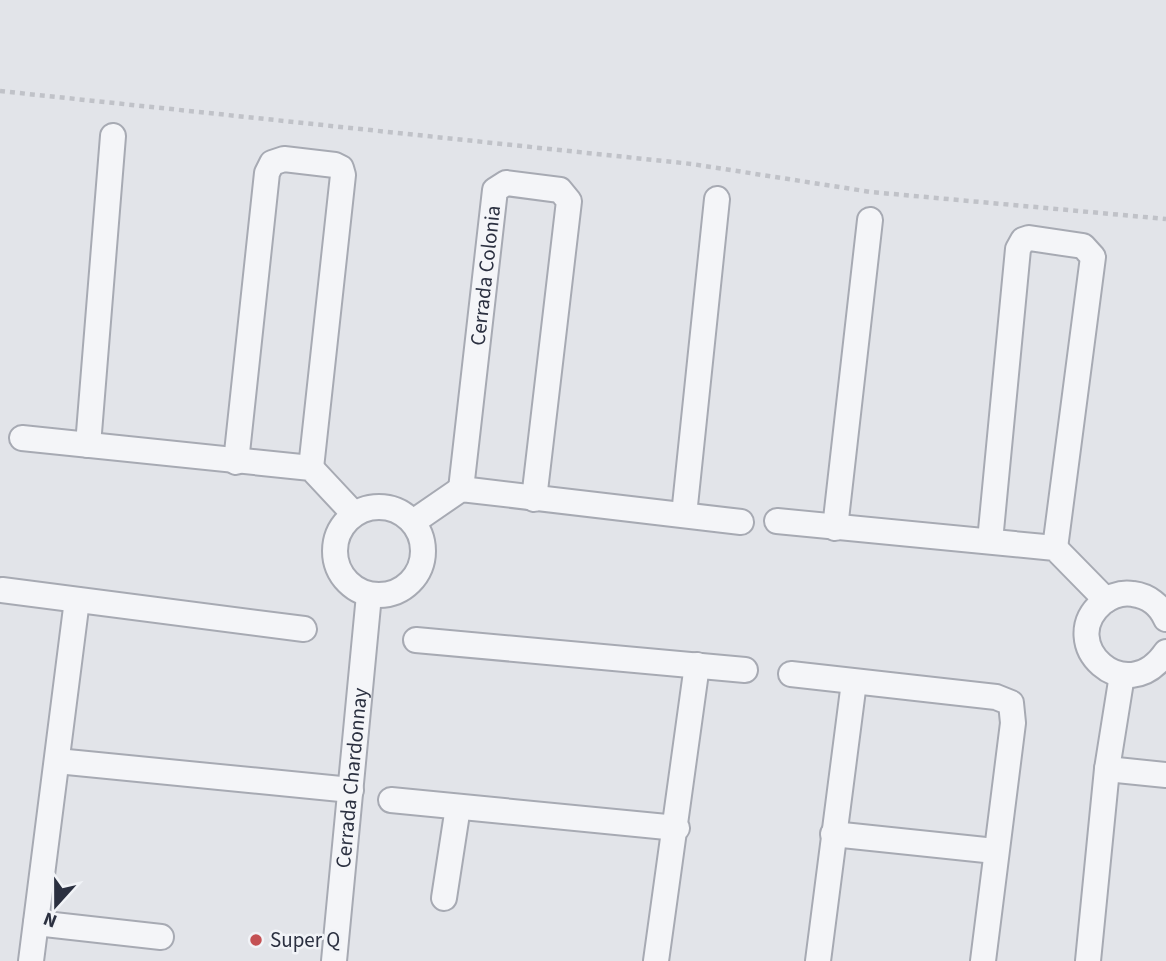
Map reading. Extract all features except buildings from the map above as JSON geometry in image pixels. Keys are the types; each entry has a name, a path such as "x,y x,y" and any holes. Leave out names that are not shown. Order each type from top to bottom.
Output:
{"street":[{"path":"88,445 113,136"},
{"path":"236,462 267,173 272,163 284,159 335,165 341,168 343,175 311,468"},
{"name":"Cerrada Colonia","path":"461,489 495,190 506,183 560,190 569,201 534,499"},
{"path":"684,515 717,199"},
{"path":"835,528 870,220"},
{"path":"990,541 1018,249 1023,240 1029,238 1083,246 1093,257 1055,548"},
{"path":"22,438 311,468 354,514"},
{"path":"413,522 461,489 741,522"},
{"path":"385,507 400,512 413,522 423,548 417,574 396,593 369,595 343,579 333,551 343,523 354,514 369,508 385,507"},
{"path":"777,521 1055,548 1106,600"},
{"path":"2,590 304,629"},
{"path":"1166,619 1155,603 1144,596 1118,594 1106,600 1090,619 1088,643 1100,664 1122,675 1149,670 1166,652"},
{"name":"Cerrada Chardonnay","path":"334,961 363,635 369,595"},
{"path":"31,961 77,600"},
{"path":"416,640 745,670"},
{"path":"656,961 677,828 697,665"},
{"path":"791,674 996,696 1011,703 1013,723 995,851 984,961"},
{"path":"1088,961 1107,769 1122,675"},
{"path":"818,961 854,682"},
{"path":"57,761 351,790"},
{"path":"1107,769 1166,775"},
{"path":"391,800 677,828"},
{"path":"444,898 458,807"},
{"path":"833,834 995,851"},
{"path":"36,923 161,937"}],"path":[{"path":"0,91 692,164 872,192 1166,219"}],"place":[{"name":"Super Q","path":"256,940"}]}
